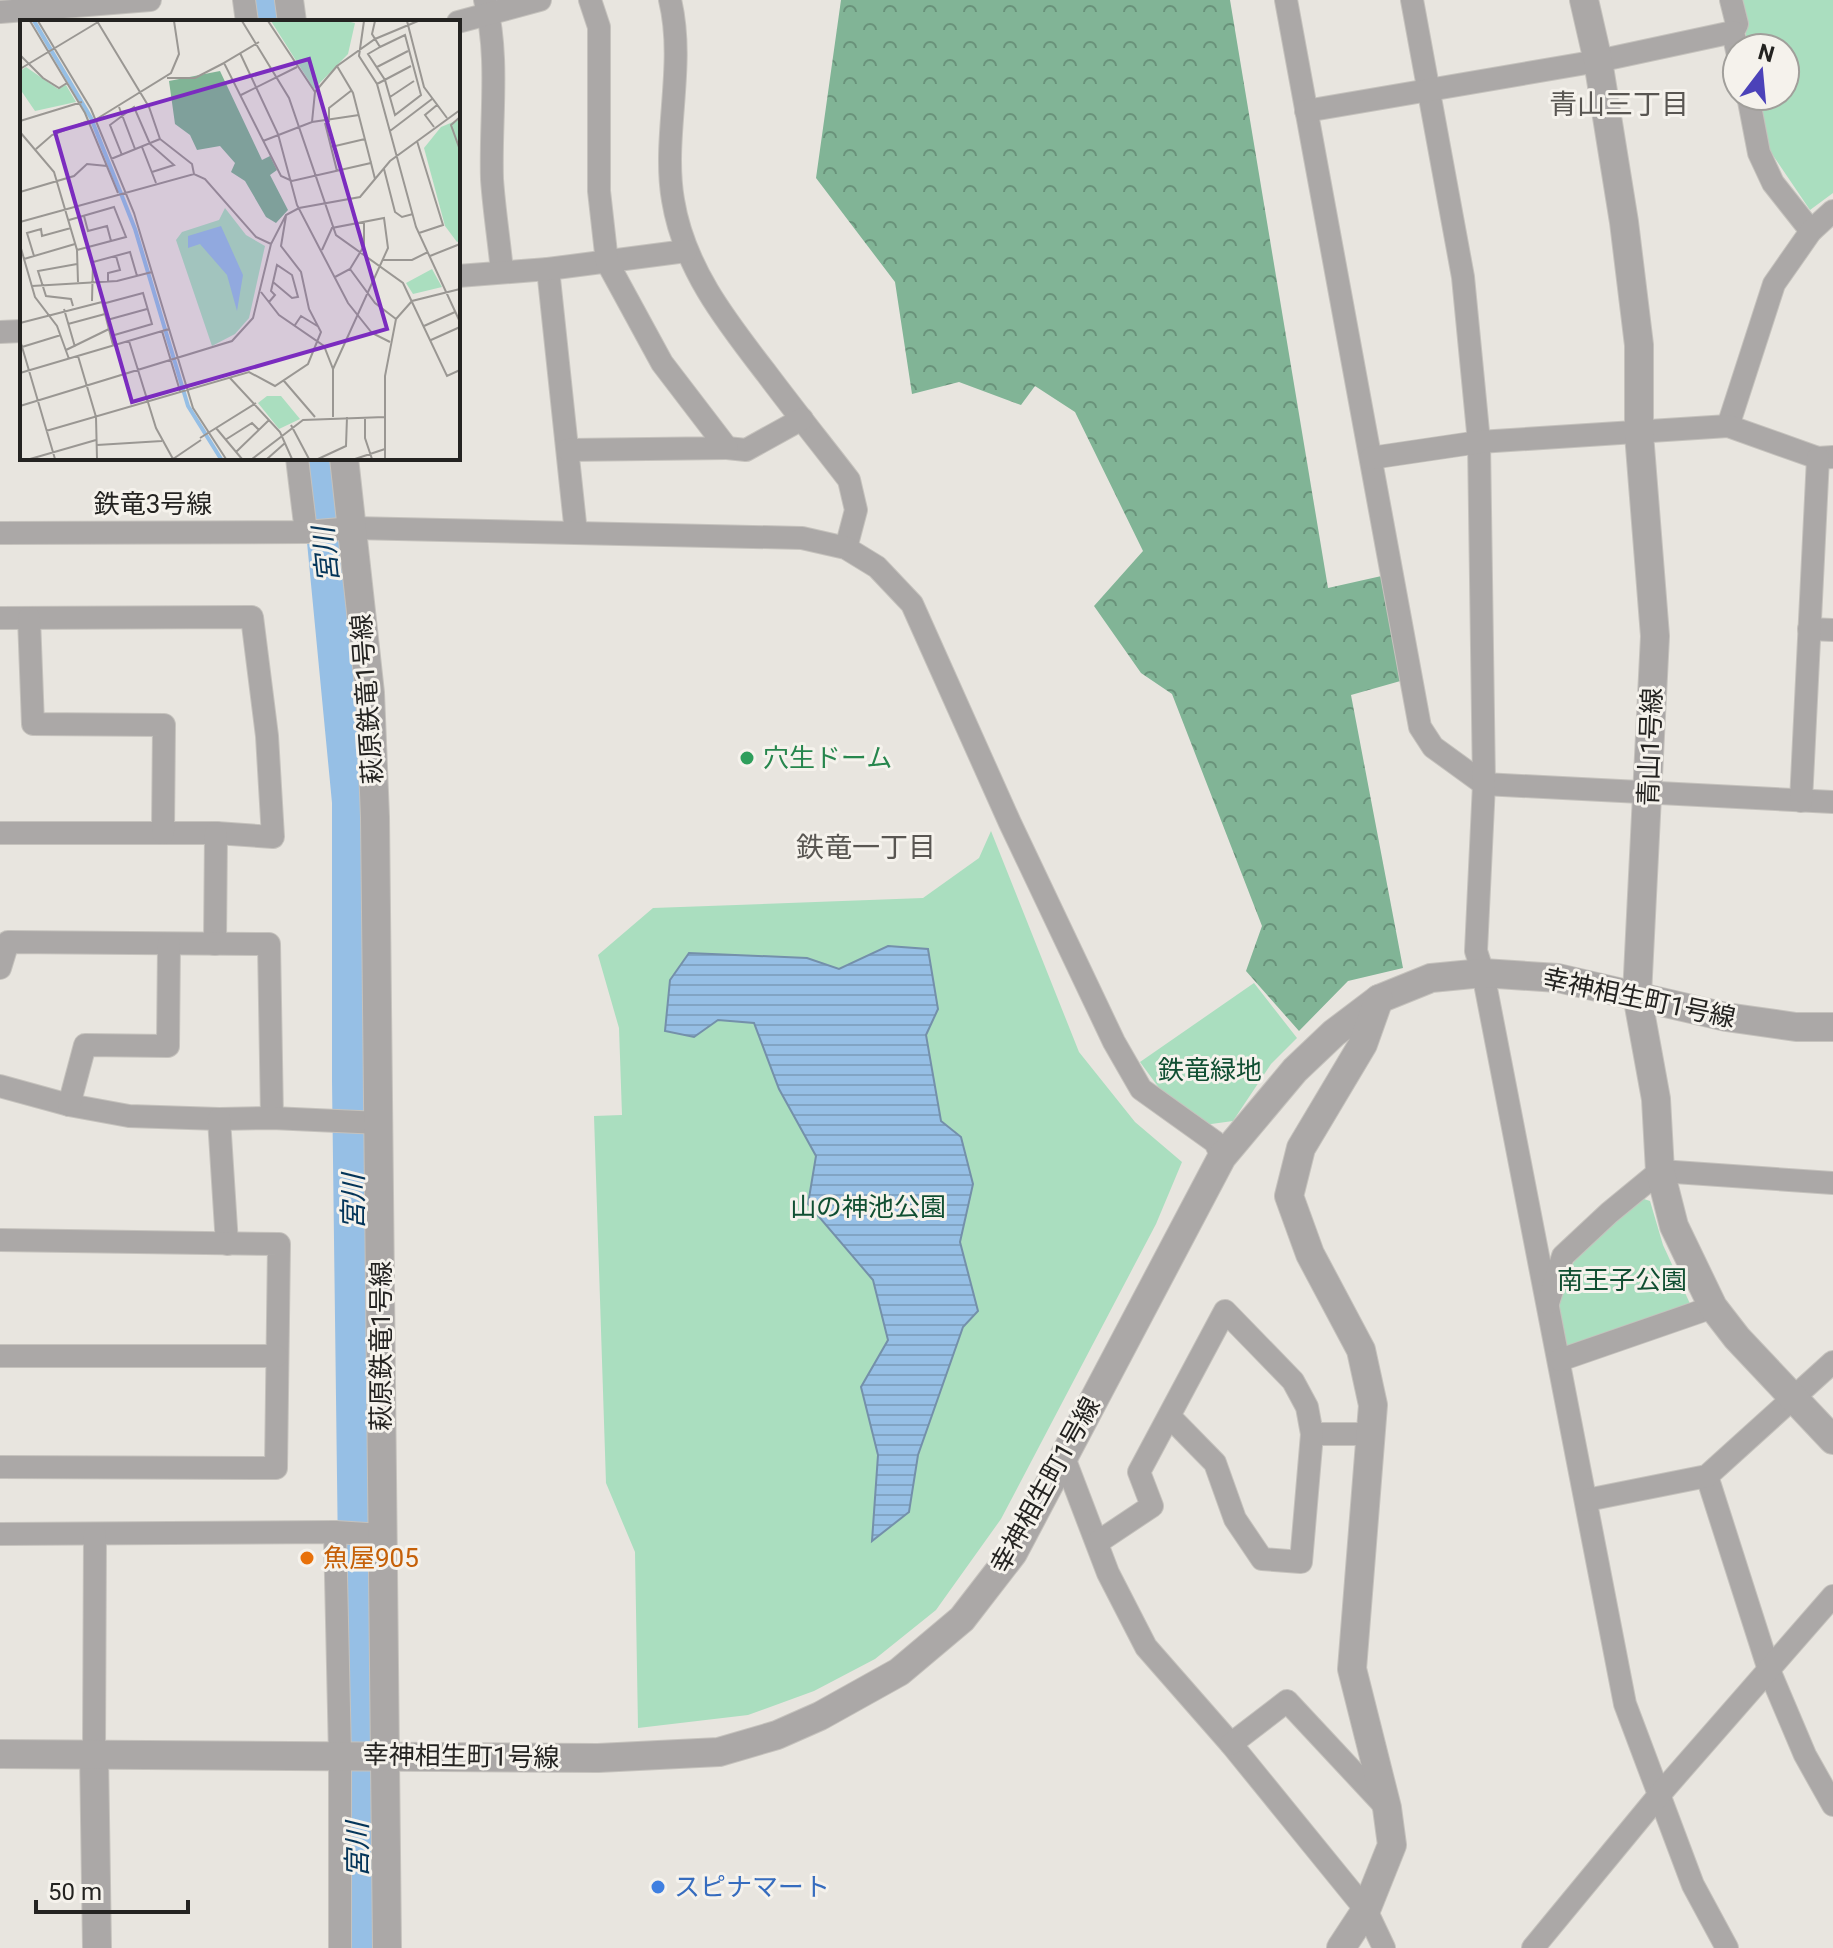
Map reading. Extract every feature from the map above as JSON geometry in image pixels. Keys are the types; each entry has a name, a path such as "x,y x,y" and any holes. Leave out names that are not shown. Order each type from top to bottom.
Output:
{"street":[{"path":"0,12 150,0"},
{"path":"244,0 247,20"},
{"path":"289,0 292,20"},
{"path":"460,21 487,7 540,0"},
{"path":"590,0 599,27 599,191 607,262 662,363 727,448"},
{"path":"670,0 675,19 676,65 672,198 686,251 719,312 849,480 856,510 846,548 877,567 912,604 1055,919 1114,1042 1141,1089 1215,1142 1222,1157"},
{"path":"1286,0 1420,727 1433,747 1484,784 1833,802"},
{"path":"1412,0 1463,277 1479,442 1484,784 1476,951 1483,973 1560,1360 1625,1704 1693,1885 1727,1948"},
{"name":"青山1号線","path":"1584,0 1598,61 1624,222 1639,345 1639,434 1655,636 1637,995 1656,1099 1660,1171 1674,1226 1713,1307 1737,1338 1833,1440"},
{"path":"1731,0 1736,32"},
{"path":"487,7 493,76 492,179 502,271"},
{"path":"1306,111 1598,61 1721,44"},
{"path":"1751,112 1759,153 1773,183 1811,231"},
{"path":"1728,426 1774,284 1811,231 1833,211"},
{"path":"460,276 548,269 686,251"},
{"path":"548,269 576,533"},
{"path":"0,332 20,331"},
{"path":"568,450 746,450 802,419"},
{"path":"1371,458 1479,442 1728,426 1825,457 1809,629 1801,801"},
{"path":"297,460 306,532"},
{"name":"萩原鉄竜1号線","path":"344,460 370,693 376,1534 385,1756 387,1948"},
{"name":"鉄竜3号線","path":"0,533 306,532 353,528 802,538 846,548"},
{"path":"0,618 252,617 267,736 273,837 216,833 0,833"},
{"path":"29,618 33,724 164,725 163,833"},
{"path":"1809,629 1833,630"},
{"path":"215,944 216,833"},
{"path":"0,968 8,942 269,944 272,1118"},
{"path":"69,1105 85,1045 168,1046 169,944"},
{"name":"幸神相生町1号線","path":"0,1754 598,1758 719,1752 777,1735 820,1716 899,1672 962,1619 1013,1553 1222,1157 1295,1070 1334,1033 1379,999 1431,978 1483,973 1558,978 1726,1017 1796,1027 1833,1027"},
{"path":"1341,1948 1366,1910 1392,1845 1387,1808 1352,1669 1373,1405 1361,1350 1310,1254 1289,1196 1301,1148 1363,1044 1379,999"},
{"path":"0,1086 69,1105 129,1116 375,1123"},
{"path":"219,1119 227,1244"},
{"path":"1548,1304 1563,1256 1660,1171 1833,1183"},
{"path":"0,1240 279,1244 276,1468 0,1467"},
{"path":"1560,1360 1713,1307"},
{"path":"1098,1542 1152,1506 1139,1472 1225,1311 1293,1381 1307,1407 1312,1434 1301,1562 1262,1559 1235,1519 1215,1463 1169,1416"},
{"path":"0,1356 276,1356"},
{"path":"1587,1500 1707,1476 1833,1362"},
{"path":"1312,1434 1373,1434"},
{"path":"1063,1455 1108,1573 1146,1647 1231,1744 1366,1910 1384,1948"},
{"path":"1707,1476 1769,1670 1805,1755 1833,1805"},
{"path":"340,1948 341,1533"},
{"path":"0,1534 376,1534"},
{"path":"95,1534 97,1948"},
{"path":"1533,1948 1660,1794 1833,1596"},
{"path":"1231,1744 1287,1701 1387,1808"}],"green space":[{"path":"841,0 1230,0 1328,588 1386,575 1404,680 1351,695 1403,968 1348,981 1299,1031 1246,971 1262,926 1172,694 1141,673 1094,606 1143,551 1075,412 1035,386 1021,405 959,382 912,394 895,282 816,178"},
{"path":"1738,0 1833,0 1833,193 1810,210 1766,145 1762,112 1801,112 1801,32 1745,32"},
{"name":"山の神池公園","path":"991,831 1079,1052 1135,1122 1182,1162 1156,1224 1001,1519 936,1610 875,1659 814,1691 748,1715 638,1728 635,1552 606,1483 594,1116 622,1115 619,1028 598,955 653,908 923,898 979,858"},
{"name":"鉄竜緑地","path":"1254,983 1297,1038 1271,1064 1233,1121 1204,1125 1162,1092 1140,1062"},
{"name":"南王子公園","path":"1641,1198 1650,1201 1663,1245 1692,1308 1567,1346 1560,1316 1560,1297 1573,1263 1598,1235"}],"water":[{"path":"888,946 928,949 938,1009 926,1035 941,1121 961,1137 973,1184 960,1242 978,1311 963,1327 918,1455 909,1512 872,1541 878,1455 861,1387 888,1340 873,1280 808,1204 816,1156 779,1089 754,1023 718,1020 694,1037 665,1031 670,980 689,953 807,958 839,969"}],"waterway":[{"name":"宮川","path":"269,0 271,20"},
{"name":"宮川","path":"317,460 350,802 358,1948"}],"place":[{"name":"穴生ドーム","path":"747,758"},
{"name":"魚屋905","path":"307,1558"},
{"name":"スピナマート","path":"658,1887"}],"district":[{"name":"青山三丁目","path":"1619,104"},
{"name":"鉄竜一丁目","path":"866,847"}]}
